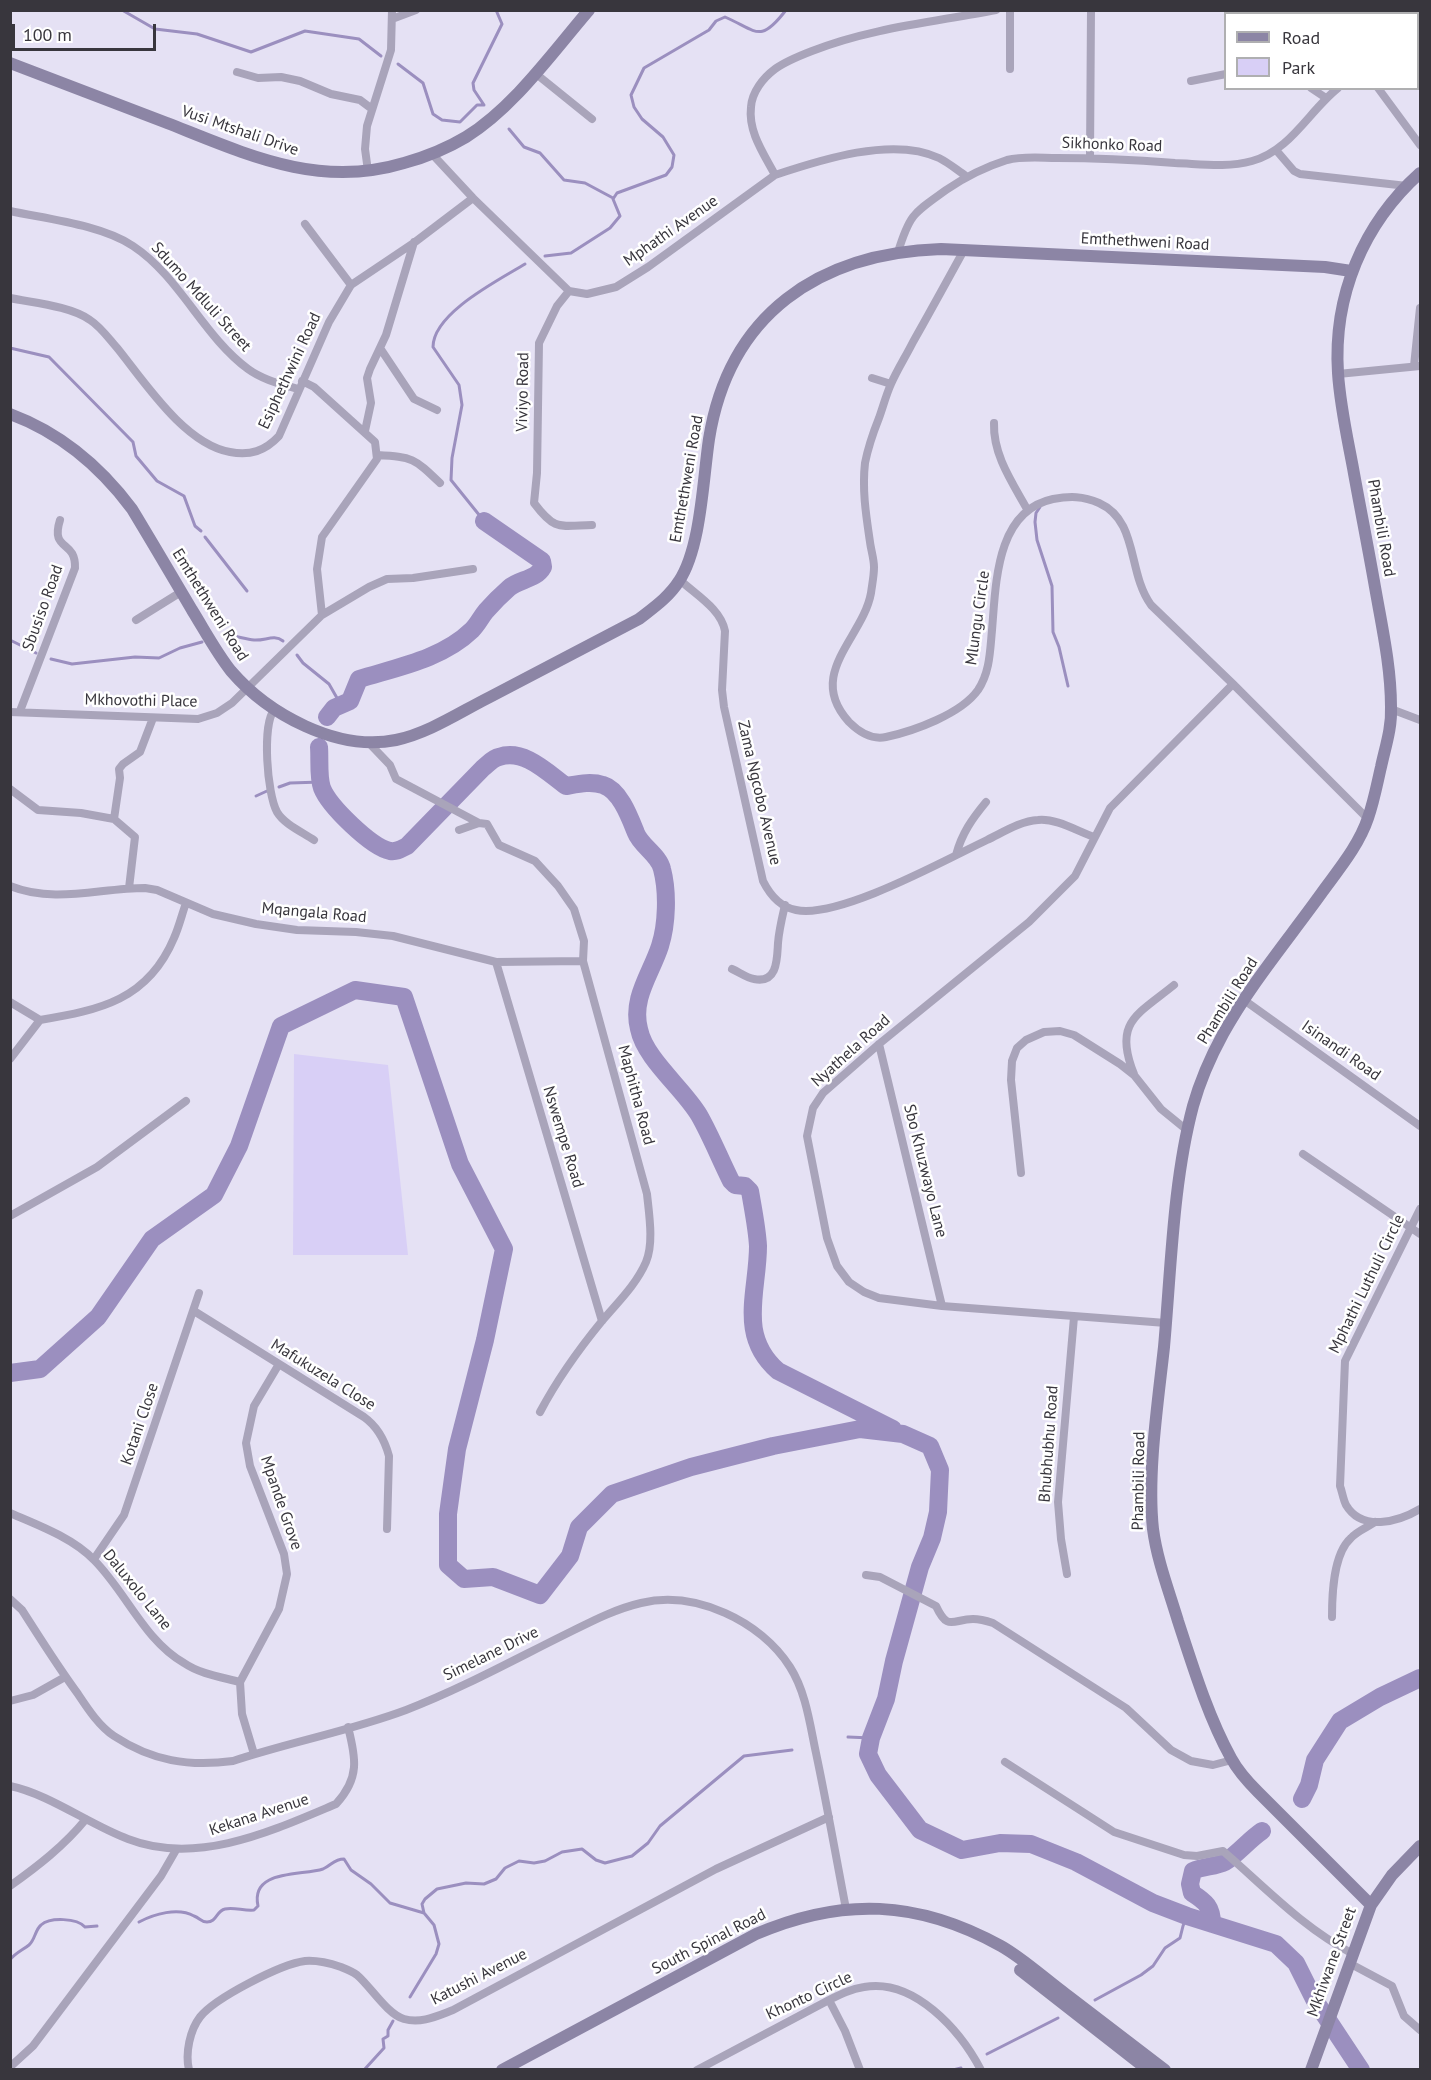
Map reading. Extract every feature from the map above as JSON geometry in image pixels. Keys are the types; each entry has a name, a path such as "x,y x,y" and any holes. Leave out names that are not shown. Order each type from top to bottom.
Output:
{"street":[{"path":"368,171 365,138 391,50 392,15 416,10"},
{"name":"Vusi Mtshali Drive","path":"10,63 260,159 310,171 339,174 384,169 433,155 466,136 493,117 535,73 589,10"},
{"path":"775,175 753,130 750,116 755,92 774,69 819,48 860,36 996,10"},
{"path":"1010,10 1011,69"},
{"path":"1090,10 1090,158"},
{"path":"237,72 258,78 281,77 300,81 332,94 360,100 372,109"},
{"path":"535,73 592,119"},
{"path":"1191,81 1224,74"},
{"path":"1314,90 1326,98"},
{"name":"Sikhonko Road","path":"898,252 910,218 966,176 1009,160 1090,158 1216,165 1254,161 1285,143 1336,90"},
{"path":"1378,90 1420,146"},
{"name":"Mphathi Avenue","path":"569,291 587,294 615,287 648,267 775,175 852,154 900,150 938,157 966,176"},
{"path":"1276,150 1294,171 1300,174 1407,186"},
{"path":"433,155 472,198 569,291"},
{"name":"Phambili Road","path":"1371,1905 1258,1792 1232,1760 1215,1724 1191,1659 1157,1550 1153,1527 1154,1460 1180,1177 1193,1107 1201,1082 1224,1032 1244,1000 1345,861 1368,819 1390,726 1387,652 1340,397 1337,345 1339,317 1351,271 1378,219 1420,172"},
{"name":"Esiphethwini Road","path":"10,298 48,305 87,318 108,338 186,431 207,445 225,451 243,454 259,451 279,436 328,322 351,285 415,242 472,198"},
{"name":"Sdumo Mdluli Street","path":"10,211 102,232 132,245 160,269 237,360 263,378 314,387 364,431"},
{"path":"305,224 351,285"},
{"path":"322,615 317,569 322,537 373,465 377,455 375,442 364,431 371,403 367,378 380,348 415,242"},
{"name":"Emthethweni Road","path":"10,414 48,430 92,463 116,488 132,509 221,658 248,689 274,710 293,721 339,738 368,742 395,740 422,732 639,619 665,597 680,580 691,553 700,512 709,438 715,412 732,365 767,317 810,281 855,262 898,252 941,249 1325,267 1351,271"},
{"name":"Mlungu Circle","path":"964,250 891,384 871,439 866,461 864,498 874,567 870,597 835,667 833,683 836,700 844,716 856,729 873,737 885,737 938,720 962,708 977,692 985,678 989,662 995,597 1005,541 1012,526 1027,509"},
{"name":"Viviyo Road","path":"569,291 556,306 541,334 539,343 537,473 534,503 552,524 592,525"},
{"path":"1338,374 1417,366 1420,308"},
{"path":"380,348 414,399 437,410"},
{"path":"872,378 891,384"},
{"path":"994,423 994,437 1001,460 1027,509 1042,502 1075,495 1091,499 1116,512 1127,533 1142,593 1151,605 1368,819"},
{"path":"377,455 410,458 418,462 440,483"},
{"name":"Sbusiso Road","path":"15,711 75,568 73,554 57,538 56,532 60,520"},
{"name":"Mkhovothi Place","path":"15,711 198,719 217,713 248,689 322,615 369,587 387,579 413,578 473,569"},
{"name":"Zama Ngcobo Avenue","path":"680,580 715,611 723,623 722,690 753,837 763,881 773,896 785,905"},
{"path":"136,620 181,592"},
{"name":"Nyathela Road","path":"1166,1323 942,1306 879,1298 864,1292 849,1282 837,1266 827,1238 808,1147 809,1125 813,1108 823,1093 879,1044 1029,922 1075,876 1110,808 1233,684"},
{"path":"274,710 270,715 268,733 268,770 274,805 281,818 315,840"},
{"path":"1391,710 1420,720"},
{"path":"114,819 120,778 119,769 140,752 153,718"},
{"path":"368,742 390,765 396,779 478,823"},
{"path":"10,789 38,810 81,813 114,819 135,837 129,888"},
{"path":"956,855 960,837 966,826 986,802"},
{"path":"732,969 754,979 763,979 772,975 778,960 778,943 785,905 794,910 818,910 869,896 1022,824 1036,820 1047,820 1094,837"},
{"path":"459,830 478,823"},
{"name":"Maphitha Road","path":"478,823 487,824 499,845 535,861 558,886 574,909 584,941 583,961 647,1194 651,1225 647,1261 634,1284 602,1321 551,1390 540,1412"},
{"name":"Mqangala Road","path":"10,886 27,893 60,896 129,888 157,890 213,914 256,924 297,930 393,936 496,962 583,961"},
{"path":"10,1002 40,1020 95,1010 120,999 138,987 155,971 174,939 186,903"},
{"name":"Nswempe Road","path":"496,962 602,1321"},
{"path":"1174,985 1134,1018 1128,1027 1125,1041 1126,1055 1134,1075 1161,1109 1188,1131"},
{"name":"Isinandi Road","path":"1244,1000 1420,1126"},
{"path":"10,1059 40,1020"},
{"path":"1021,1173 1011,1080 1012,1061 1017,1048 1026,1040 1044,1032 1060,1031 1074,1035 1134,1075"},
{"name":"Sbo Khuzwayo Lane","path":"879,1044 942,1306"},
{"path":"10,1216 97,1167 186,1101"},
{"path":"1303,1154 1420,1234"},
{"name":"Mphathi Luthuli Circle","path":"1376,1522 1359,1518 1345,1504 1340,1486 1345,1361 1420,1209"},
{"name":"Kotani Close","path":"94,1559 124,1515 200,1293"},
{"name":"Mafukuzela Close","path":"195,1311 364,1417 376,1428 387,1447 389,1456 387,1529"},
{"name":"Bhubhubhu Road","path":"1066,1574 1058,1502 1074,1317"},
{"name":"Mpande Grove","path":"240,1682 279,1609 287,1574 284,1554 250,1466 246,1443 254,1406 279,1364"},
{"path":"1332,1617 1335,1577 1345,1546 1351,1537 1376,1522 1394,1521 1420,1509"},
{"name":"Daluxolo Lane","path":"10,1513 62,1536 94,1559 163,1647 182,1663 196,1670 240,1682"},
{"path":"866,1575 885,1580 936,1606 939,1614 947,1621 956,1623 973,1619 993,1623 1126,1708 1171,1750 1191,1761 1213,1765 1232,1760"},
{"name":"Simelane Drive","path":"10,1599 22,1610 65,1677 112,1735 142,1751 172,1761 207,1764 233,1761 405,1710 448,1692 608,1614 642,1603 670,1600 726,1612 746,1623 765,1639 790,1667 805,1701 846,1909"},
{"path":"10,1701 33,1695 65,1677"},
{"path":"240,1682 242,1714 254,1754"},
{"name":"Kekana Avenue","path":"10,1786 32,1793 128,1839 176,1850 215,1846 251,1836 336,1804 345,1794 355,1768 355,1752 348,1727"},
{"path":"1005,1762 1114,1832 1184,1855 1197,1856 1223,1851 1267,1892 1330,1942 1349,1964 1392,1986 1404,2016 1420,2030"},
{"name":"Katushi Avenue","path":"189,2070 187,2060 190,2039 199,2018 210,2006 227,1995 291,1964 306,1961 324,1962 341,1967 356,1974 400,2018 413,2021 430,2018 453,2010 716,1869 829,1817"},
{"path":"10,1886 70,1839 86,1819"},
{"name":"Mkhiwane Street","path":"1311,2070 1371,1905 1392,1875 1420,1846"},
{"path":"10,2067 19,2061 45,2029 161,1875 176,1850"},
{"name":"South Spinal Road","path":"502,2070 756,1934 799,1918 846,1909 871,1908 906,1910 949,1922 1002,1947 1165,2070"},
{"name":"South Spinal Road","path":"980,1936 1148,2070"},
{"name":"Khonto Circle","path":"697,2070 829,2000 866,1986 902,1991 932,2010 955,2032 981,2070"},
{"path":"829,2000 845,2031 860,2070"}],"green space":[{"path":"294,1054 388,1065 408,1255 293,1255"}],"waterway":[{"path":"122,10 155,29 197,34 251,52 305,31 359,39 381,56"},
{"path":"398,64 423,83 433,114 442,120 460,122 477,105 484,105 474,90 473,83 502,24 496,10"},
{"path":"545,256 571,253 610,228 620,216 613,199 617,193 666,175 672,167 674,155 663,137 642,119 634,107 631,95 644,68 709,30 716,21 725,17 752,30 764,31 786,10"},
{"path":"509,129 524,147 540,153 564,180 585,183 613,198"},
{"path":"484,521 451,480 452,458 462,405 459,385 433,347 436,334 455,310 484,288 525,264"},
{"path":"10,348 49,357 133,442 136,456 157,481 184,496 195,526 201,531"},
{"path":"1040,507 1036,513 1035,522 1037,540 1052,586 1053,632 1068,686"},
{"path":"327,717 334,708 350,701 359,679 419,661 447,648 472,630 486,611 509,588 540,571 543,567 542,561 484,521"},
{"path":"205,537 247,591"},
{"path":"224,635 254,640 276,638 283,641"},
{"path":"10,640 36,653"},
{"path":"51,659 72,664 135,657 159,658 180,648 202,642"},
{"path":"297,655 303,663 329,684 341,705"},
{"path":"319,747 320,779 326,796 362,834 390,851 397,851 407,846 483,768 499,757 508,755 526,759 566,786 594,783 603,785 614,792 624,805 638,838 660,864 664,878 666,908 664,928 660,946 640,996 637,1018 639,1029 656,1062 699,1115 731,1181 735,1185 745,1186 750,1191 758,1246 753,1312 758,1343 765,1357 778,1371 893,1429"},
{"path":"279,787 290,783 321,782"},
{"path":"256,796 267,791"},
{"path":"10,1373 40,1369 98,1317 152,1239 214,1195 239,1146 281,1026 355,990 404,997 460,1164 504,1249 485,1340 457,1449 448,1514 448,1565 464,1579 493,1577 540,1595 570,1556 579,1527 612,1494 691,1467 773,1446 860,1429 903,1434 930,1446 940,1470 938,1512 932,1538 920,1567 886,1699 871,1738 868,1754 878,1775 920,1830 962,1850 1000,1843 1031,1844 1076,1862 1153,1903 1276,1944 1296,1963 1314,1999 1361,2070"},
{"path":"1302,1799 1309,1785 1315,1760 1340,1721 1380,1697 1420,1678"},
{"path":"848,1737 871,1738"},
{"path":"410,1997 436,1954 439,1944 434,1925 424,1913 422,1904 437,1889 466,1883 484,1884 496,1879 505,1868 519,1861 534,1863 545,1861 562,1852 582,1849 596,1860 605,1863 632,1856 648,1843 660,1826 744,1756 792,1750"},
{"path":"1212,1924 1211,1913 1207,1906 1192,1893 1190,1884 1193,1871 1225,1862 1262,1831"},
{"path":"139,1922 152,1916 174,1912 188,1913 210,1922 225,1909 254,1910 258,1906 258,1894 262,1886 270,1880 280,1876 323,1869 341,1859 344,1859 351,1870 371,1884 390,1903 424,1913"},
{"path":"1095,2000 1153,1966 1165,1948 1180,1938 1187,1916"},
{"path":"10,1960 31,1943 39,1927 45,1922 63,1920 76,1922 85,1927 97,1926"},
{"path":"987,2054 1058,2018"},
{"path":"364,2070 384,2048 383,2039 388,2036 388,2030 393,2021"},
{"path":"953,2070 961,2068"}]}
